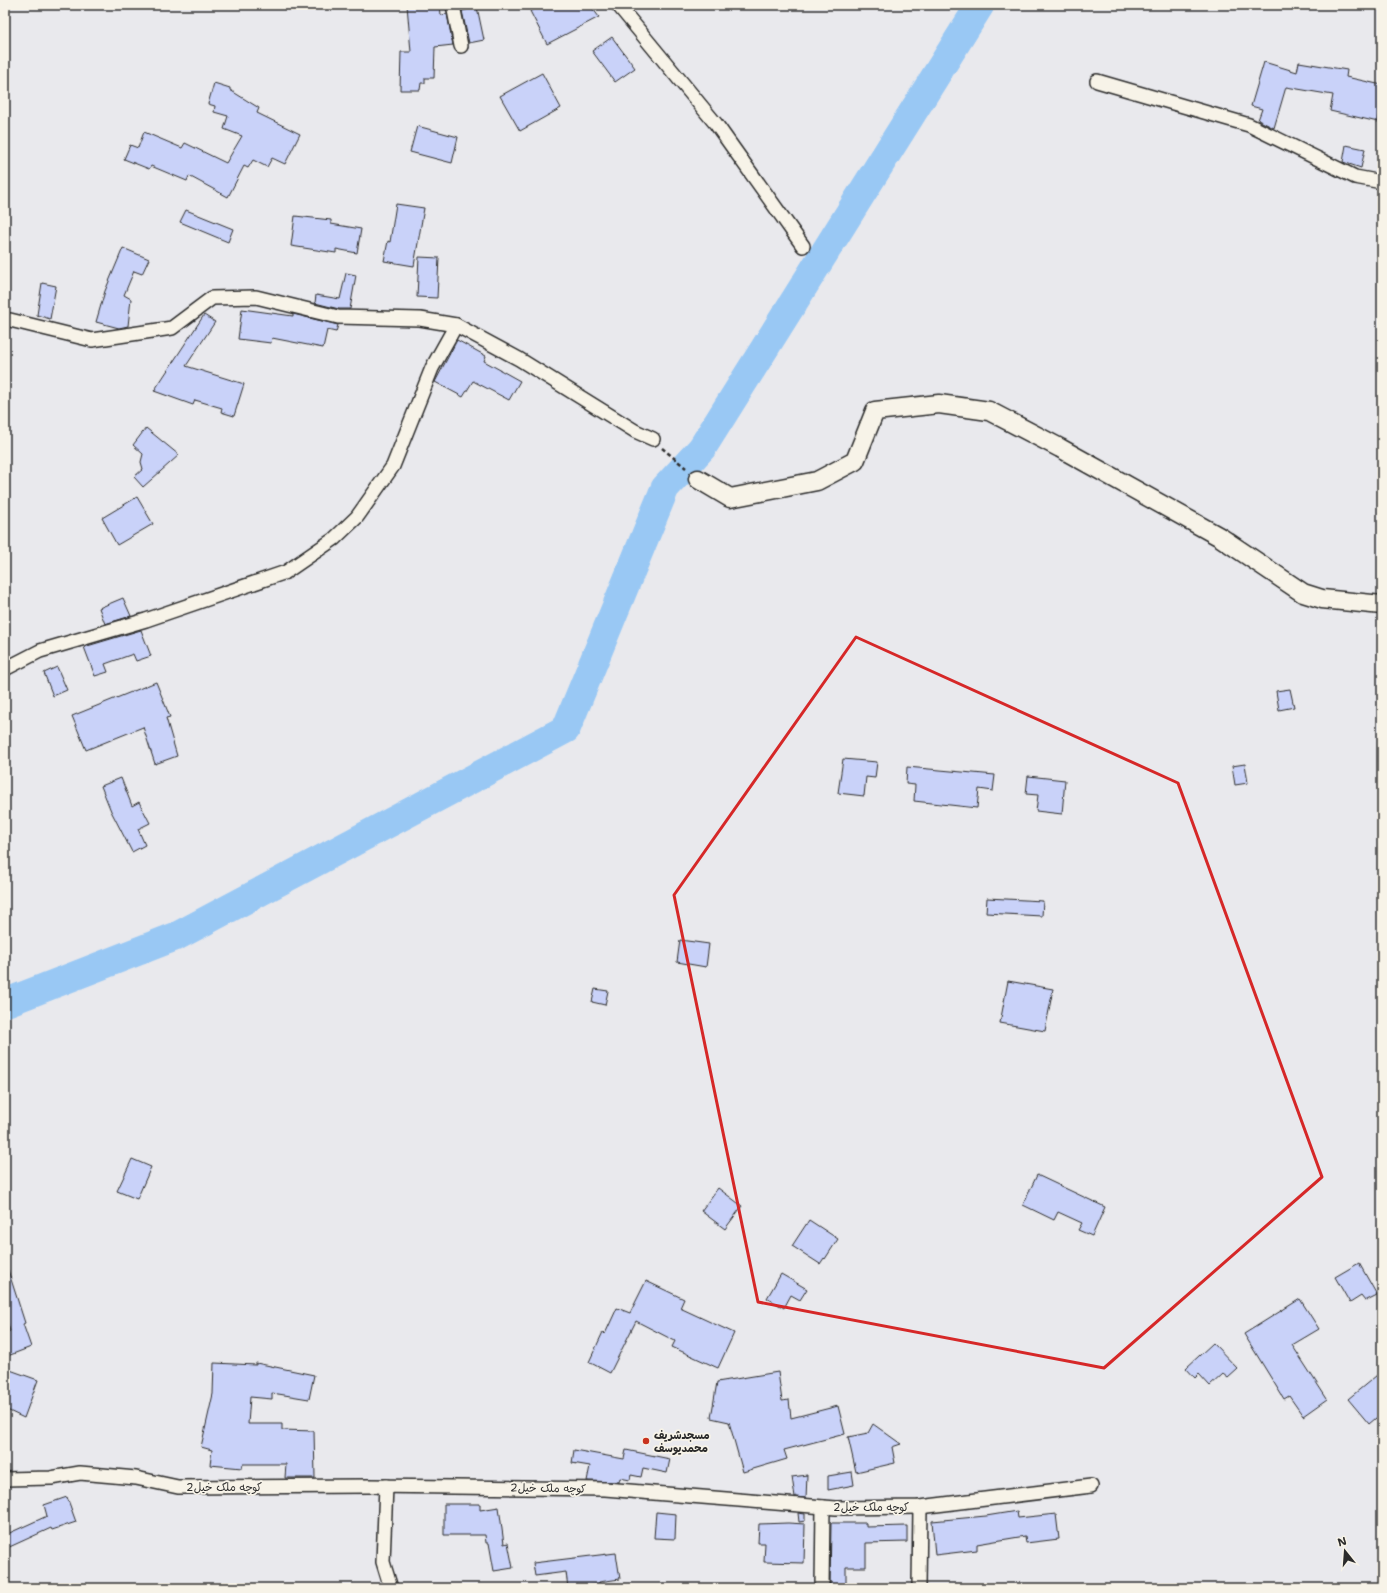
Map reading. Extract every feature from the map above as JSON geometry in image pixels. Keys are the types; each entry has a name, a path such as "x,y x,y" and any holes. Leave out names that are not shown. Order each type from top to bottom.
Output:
{"street":[{"path":"453,5 461,46"},
{"path":"618,5 716,124 803,246"},
{"path":"1097,81 1249,125 1355,177 1382,182"},
{"path":"5,322 10,320 48,328 92,340 172,328 212,298 256,297 338,317 420,319 456,326 519,359 635,431 653,439"},
{"path":"5,669 40,651 146,620 286,572 334,539 357,517 393,466 432,368 456,326"},
{"path":"698,479 730,498 817,481 855,461 875,411 939,404 989,411 1060,448 1220,538 1303,593 1322,599 1382,605"},
{"name":"کوچه ملک خیل2","path":"5,1479 51,1478 80,1474 136,1478 178,1487 386,1486 605,1489 823,1507 920,1507 1091,1486"},
{"path":"386,1486 383,1562 391,1588"},
{"path":"822,1588 823,1507"},
{"path":"919,1588 920,1507"}],"path":[{"path":"653,439 698,479"}],"highlighted area":[{"path":"856,637 1178,783 1322,1177 1104,1368 758,1302 674,895"}],"building":[{"path":"407,5 440,5 441,15 447,14 453,45 435,47 434,78 425,78 425,83 421,83 420,90 400,90 401,52 411,52"},
{"path":"543,5 590,5 599,17 547,44 530,11"},
{"path":"477,7 484,40 469,43 462,11"},
{"path":"612,37 635,68 615,82 592,51"},
{"path":"1264,62 1297,72 1299,62 1347,70 1346,77 1382,85 1382,104 1378,122 1330,111 1333,95 1286,87 1274,128 1258,120 1262,109 1251,106"},
{"path":"542,73 561,108 520,131 500,96"},
{"path":"214,83 230,88 230,90 259,108 257,113 300,134 285,164 272,158 267,167 253,160 248,168 244,166 228,197 189,176 187,181 151,166 149,169 124,159 130,145 138,148 144,132 182,148 185,143 226,163 242,136 224,129 228,116 214,112 215,106 208,104"},
{"path":"417,126 458,137 452,163 410,152"},
{"path":"1346,145 1365,149 1361,168 1343,162"},
{"path":"396,204 424,208 414,266 384,261 388,241 390,242"},
{"path":"186,210 233,229 228,242 180,222"},
{"path":"295,216 331,220 331,224 361,229 357,253 336,249 336,253 291,246"},
{"path":"123,248 149,259 142,274 134,271 124,295 131,299 128,326 119,328 96,322 105,291"},
{"path":"419,257 439,258 437,298 417,297"},
{"path":"346,273 356,275 350,309 339,309 315,303 316,295 340,299"},
{"path":"42,283 56,286 50,319 37,315"},
{"path":"242,309 293,316 293,314 338,325 336,332 327,330 323,348 272,338 271,343 238,339"},
{"path":"204,315 215,322 186,366 244,384 234,416 221,412 222,408 195,400 193,405 154,391"},
{"path":"457,340 486,356 484,361 520,381 509,400 473,381 463,397 435,382"},
{"path":"146,428 179,455 143,487 134,477 143,469 141,462 143,454 133,445"},
{"path":"137,497 153,524 117,545 102,518"},
{"path":"123,598 131,616 105,624 99,608"},
{"path":"141,630 151,656 136,661 133,654 105,664 108,672 95,676 84,647"},
{"path":"57,667 67,690 53,696 44,673"},
{"path":"156,682 170,717 166,718 177,756 155,764 143,727 86,750 72,716"},
{"path":"1290,689 1294,707 1279,710 1276,691"},
{"path":"843,759 877,762 875,778 866,777 864,796 838,793"},
{"path":"1245,764 1248,783 1235,785 1232,766"},
{"path":"907,767 995,775 993,791 979,789 977,808 914,801 915,785 906,784"},
{"path":"1028,776 1065,780 1062,814 1036,811 1038,795 1026,794"},
{"path":"121,778 132,806 139,802 150,823 138,829 145,845 132,852 111,811 101,786"},
{"path":"987,898 1043,901 1042,916 986,913"},
{"path":"680,940 709,944 706,967 677,962"},
{"path":"1008,981 1053,989 1045,1031 1000,1023"},
{"path":"595,989 608,991 605,1005 592,1002"},
{"path":"132,1159 151,1167 137,1199 117,1191"},
{"path":"1037,1175 1105,1207 1092,1236 1078,1230 1082,1223 1058,1212 1054,1220 1023,1205"},
{"path":"718,1188 742,1206 725,1229 701,1211"},
{"path":"809,1220 838,1239 820,1264 792,1246"},
{"path":"1359,1263 1377,1295 1365,1301 1361,1296 1350,1303 1335,1277"},
{"path":"8,1270 31,1347 5,1357 5,1333 10,1331 5,1315 5,1271"},
{"path":"781,1274 807,1289 800,1300 791,1295 784,1308 767,1298"},
{"path":"646,1281 684,1299 680,1308 734,1333 718,1368 672,1347 675,1341 636,1321 610,1373 589,1362 603,1332 605,1334 617,1308 630,1313"},
{"path":"1300,1299 1319,1329 1292,1345 1327,1399 1303,1416 1289,1396 1284,1399 1244,1334"},
{"path":"1213,1343 1238,1369 1228,1378 1223,1374 1210,1386 1199,1374 1195,1378 1186,1368"},
{"path":"214,1363 256,1365 256,1363 314,1375 309,1399 272,1393 272,1399 250,1397 248,1424 282,1424 282,1430 314,1431 315,1478 285,1478 286,1464 243,1464 242,1468 210,1465 212,1450 201,1447 213,1394"},
{"path":"10,1370 38,1380 24,1418 5,1409 5,1382"},
{"path":"1382,1371 1382,1413 1369,1424 1348,1399"},
{"path":"778,1372 782,1401 789,1400 791,1418 838,1406 845,1434 784,1450 787,1459 743,1472 729,1422 711,1418 717,1382"},
{"path":"873,1424 901,1444 892,1447 895,1463 856,1472 848,1437 868,1433"},
{"path":"574,1450 624,1459 626,1450 670,1459 667,1473 643,1468 641,1477 631,1475 630,1480 620,1478 619,1482 587,1481 590,1466 572,1463"},
{"path":"852,1472 854,1485 828,1490 828,1476"},
{"path":"807,1475 806,1498 795,1497 792,1477"},
{"path":"67,1497 76,1522 52,1530 51,1528 5,1549 5,1535 47,1516 44,1505"},
{"path":"444,1504 480,1504 480,1510 499,1507 504,1544 508,1543 513,1568 494,1571 489,1543 486,1543 485,1535 444,1535"},
{"path":"1017,1511 1018,1518 1056,1514 1059,1539 1026,1543 1025,1536 977,1544 977,1550 935,1555 932,1521 986,1516"},
{"path":"656,1512 676,1514 675,1539 654,1538"},
{"path":"798,1513 805,1514 805,1521 799,1522"},
{"path":"831,1523 866,1523 866,1527 907,1526 907,1542 866,1543 866,1567 846,1567 846,1588 830,1588"},
{"path":"759,1524 805,1524 804,1563 764,1562 765,1543 758,1543"},
{"path":"616,1553 620,1579 599,1582 599,1584 568,1588 566,1572 535,1576 533,1563"}],"waterway":[{"path":"5,1003 177,936 566,729 665,488 702,448 980,5"}],"place":[{"name":"مسجدشریف محمدیوسف","path":"646,1441"}]}
